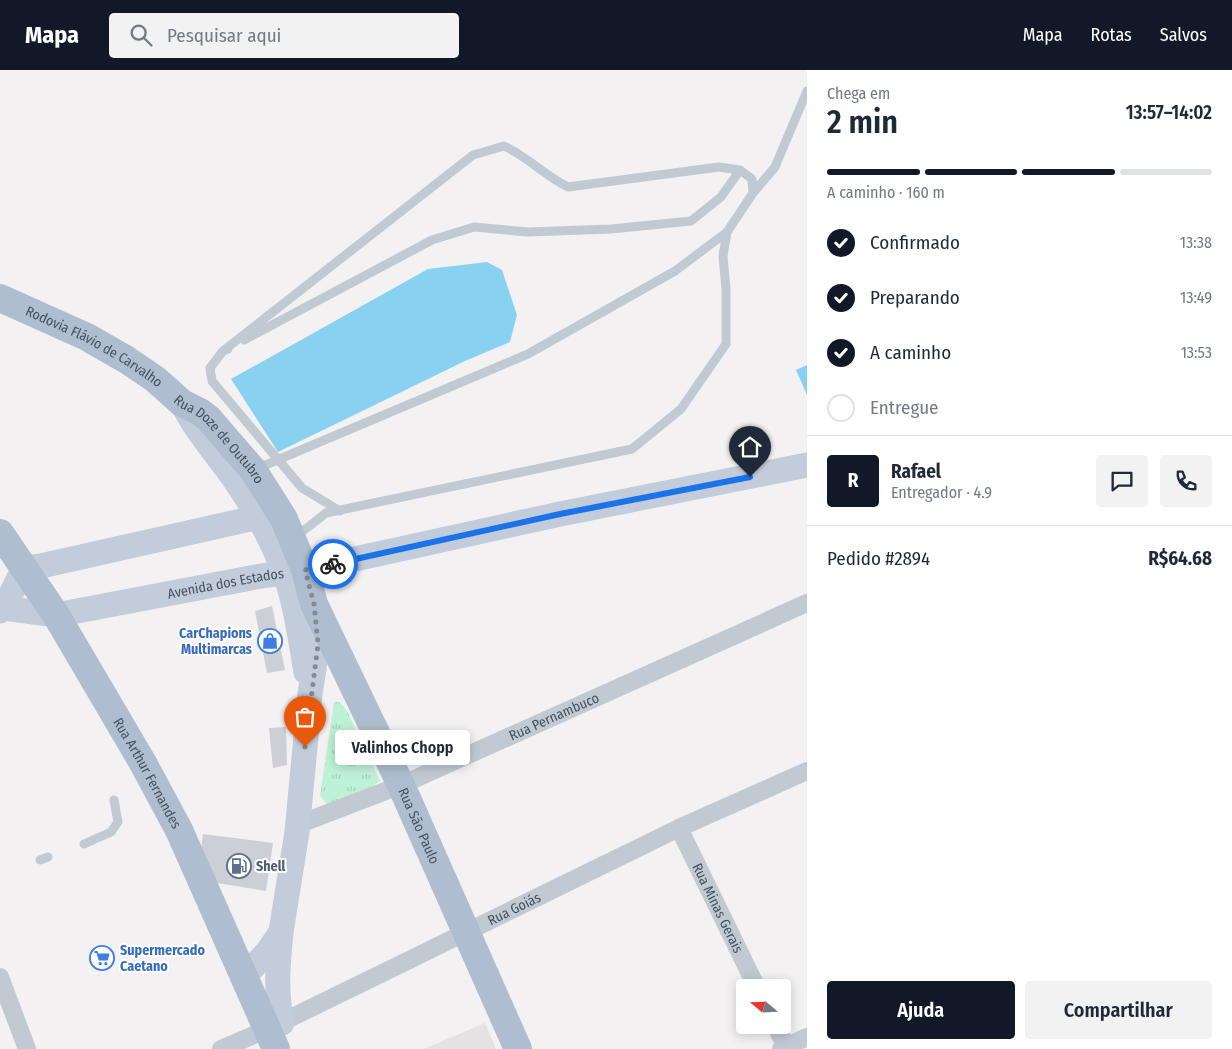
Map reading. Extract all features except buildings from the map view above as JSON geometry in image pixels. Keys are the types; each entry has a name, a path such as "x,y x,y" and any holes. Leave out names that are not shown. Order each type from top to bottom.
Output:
{"main road":[{"name":"Rodovia Flávio de Carvalho","path":"0,298 78,333 127,360 155,379 182,403"},
{"name":"Rua Doze de Outubro","path":"182,403 200,412 266,466 284,519 294,538 295,571 310,694"},
{"name":"Rua Doze de Outubro","path":"182,403 192,424 212,447 295,571 314,604 318,644 310,694 298,825 282,932 268,952 244,977"},
{"name":"Avenida dos Estados","path":"2,610 56,615 295,571 560,514 807,465"},
{"path":"2,610 24,568 41,566 259,518"},
{"name":"Rua Arthur Fernandes","path":"0,533 56,615 143,762 179,830 244,977 275,1034"},
{"name":"Rua São Paulo","path":"314,604 402,785 518,1049"},
{"path":"275,1034 276,990 282,932"}],"street":[{"name":"Rua Pernambuco","path":"298,825 402,785 807,603"},
{"name":"Rua Goiás","path":"221,1049 275,1034 466,932 679,828 807,771"},
{"name":"Rua Minas Gerais","path":"679,828 753,979"},
{"path":"0,977 27,1049"},
{"path":"779,1034 784,1048 807,1037"}],"lane":[{"path":"266,466 528,354 675,271 727,232 753,193 775,167 807,91"},
{"path":"340,511 266,466 212,381 210,368 223,352 473,155 504,146 523,155 548,177 568,187 719,167 740,170 752,178 753,193"},
{"path":"223,352 432,240 474,227 528,232 611,229 691,221 721,197 740,170"},
{"path":"294,538 326,513 632,448 682,409 726,344 726,289 723,256 727,232"},
{"path":"84,844 110,832 118,822 114,800"}],"shaded area":[{"path":"485,1023 496,1049 424,1049"}],"green space":[{"path":"334,702 339,702 346,709 380,781 370,788 328,805 320,796"}],"water":[{"path":"487,262 502,270 517,315 510,342 465,361 278,452 231,379 428,269"},
{"path":"807,365 807,395 796,370"}],"way so far":[{"path":"305,747 310,694 318,644 314,604 305,570 333,564"}],"place":[{"name":"CarChapions Multimarcas","path":"270,641"},
{"name":"Valinhos Chopp","path":"305,747"},
{"name":"Shell","path":"239,866"},
{"name":"Supermercado Caetano","path":"102,958"}],"route":[{"path":"333,564 560,514 750,477"}]}
